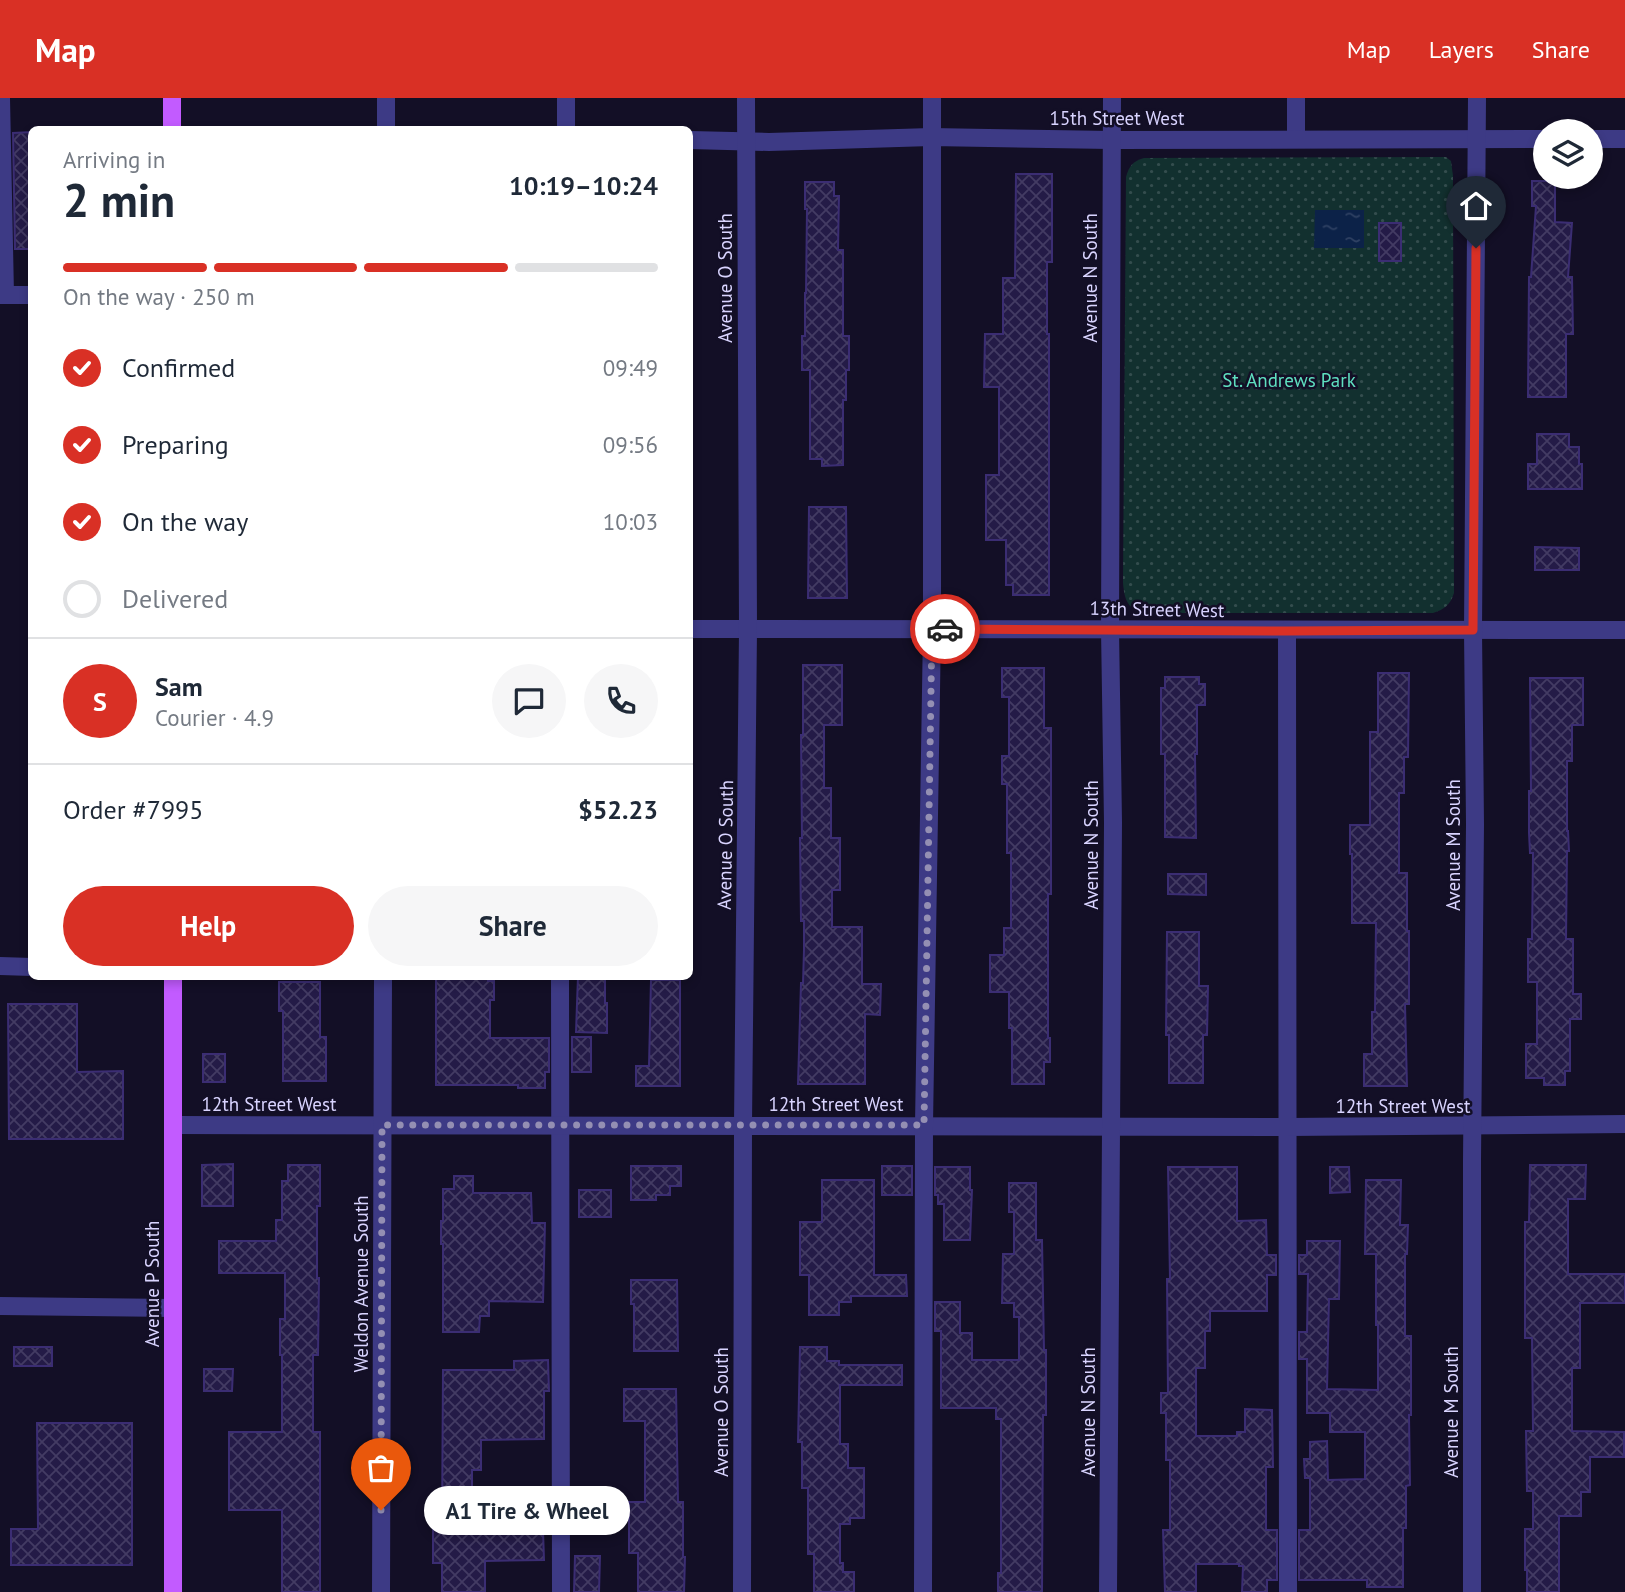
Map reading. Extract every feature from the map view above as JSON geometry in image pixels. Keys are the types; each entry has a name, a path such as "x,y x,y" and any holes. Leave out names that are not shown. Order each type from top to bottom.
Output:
{"main road":[{"path":"173,98 173,126"},
{"name":"Avenue P South","path":"173,980 173,1592"}],"street":[{"path":"1,98 2,295 28,295"},
{"path":"386,98 386,126"},
{"path":"566,98 566,126"},
{"name":"Avenue O South","path":"741,1592 748,629 746,98"},
{"path":"923,1592 924,1125 932,629 932,98"},
{"name":"Avenue N South","path":"1108,1592 1113,822 1110,629 1112,98"},
{"path":"1296,98 1296,139"},
{"name":"Avenue M South","path":"1472,1592 1475,824 1473,630 1477,98"},
{"name":"15th Street West","path":"693,140 1533,139"},
{"path":"1603,139 1625,139"},
{"name":"13th Street West","path":"693,629 1625,630"},
{"path":"1287,631 1287,1592"},
{"path":"0,966 28,967"},
{"name":"Weldon Avenue South","path":"380,1592 383,980"},
{"path":"560,980 561,1592"},
{"name":"12th Street West","path":"173,1125 1472,1127 1625,1124"},
{"path":"0,1306 173,1308"}],"green space":[{"name":"St. Andrews Park","path":"1446,157 1451,161 1453,176 1454,593 1449,604 1433,613 1151,613 1133,608 1125,597 1123,583 1126,177 1130,167 1144,158"}],"water":[{"path":"1315,210 1364,210 1364,248 1314,248"}],"building":[{"path":"28,132 28,249 15,249 13,133"},
{"path":"1016,174 1052,174 1052,262 1047,262 1049,595 1013,595 1013,585 1006,585 1006,540 986,540 986,475 999,475 999,387 984,387 985,334 1003,334 1003,278 1015,278"},
{"path":"1533,181 1533,189 1555,189 1555,222 1572,223 1568,277 1572,277 1573,334 1566,334 1566,397 1528,397 1529,277 1536,206 1532,206"},
{"path":"805,182 834,182 834,196 839,196 838,250 843,250 843,336 849,336 849,370 846,370 846,400 843,400 843,465 822,466 822,459 810,459 810,370 802,370 806,293"},
{"path":"1379,223 1401,223 1401,261 1379,261"},
{"path":"1537,434 1569,434 1569,447 1579,447 1582,489 1528,489 1528,464 1537,464"},
{"path":"809,507 846,507 847,598 808,598"},
{"path":"1535,547 1579,548 1579,570 1535,570"},
{"path":"803,665 842,665 842,725 824,725 824,788 831,788 831,838 840,838 840,890 832,890 832,927 862,927 862,984 881,984 880,1015 865,1014 865,1084 798,1084 804,950 800,838"},
{"path":"1002,668 1044,668 1044,728 1051,728 1051,894 1048,894 1050,1062 1044,1062 1044,1084 1012,1084 1009,992 990,992 990,955 1004,955 1004,928 1011,928 1007,784 1002,784 1002,756 1009,756 1009,697 1002,697"},
{"path":"1378,673 1409,673 1408,757 1404,757 1404,793 1399,793 1399,873 1407,873 1409,931 1409,1004 1405,1004 1407,1086 1364,1086 1364,1054 1372,1054 1376,923 1352,923 1350,825 1370,825 1370,732 1378,732"},
{"path":"1165,677 1199,677 1199,684 1205,684 1205,705 1197,705 1196,838 1165,837 1165,754 1161,754 1161,688 1165,688"},
{"path":"1530,678 1583,678 1583,725 1572,725 1572,761 1567,761 1569,851 1566,939 1573,939 1573,994 1581,994 1581,1019 1570,1019 1570,1071 1565,1071 1565,1085 1544,1085 1544,1078 1526,1078 1526,1044 1537,1044 1537,982 1528,982 1528,939 1532,939 1533,853 1530,853 1529,833"},
{"path":"1168,874 1206,874 1206,895 1168,894"},
{"path":"1167,932 1199,932 1199,986 1208,986 1207,1035 1203,1035 1203,1083 1169,1083 1169,1035 1166,1035"},
{"path":"436,980 494,981 494,1000 490,1000 490,1038 549,1038 549,1072 545,1072 545,1088 518,1088 518,1085 436,1085"},
{"path":"578,980 605,980 607,1033 576,1032"},
{"path":"651,980 680,980 680,1086 636,1086 636,1066 649,1066"},
{"path":"279,982 320,982 320,1037 326,1037 326,1081 283,1081 283,1011 279,1011"},
{"path":"8,1004 77,1004 77,1072 123,1071 123,1139 9,1139"},
{"path":"572,1037 591,1037 591,1072 572,1072"},
{"path":"203,1054 225,1054 225,1082 203,1082"},
{"path":"233,1164 233,1206 202,1206 202,1165"},
{"path":"288,1165 320,1165 320,1206 317,1206 318,1355 313,1355 313,1432 320,1432 320,1592 282,1592 282,1510 229,1510 229,1432 282,1432 280,1319 285,1319 285,1273 219,1273 219,1241 276,1241 276,1220 282,1220 282,1181 288,1181"},
{"path":"1530,1165 1586,1165 1585,1199 1568,1199 1568,1274 1625,1274 1625,1303 1580,1303 1580,1368 1572,1368 1572,1431 1624,1432 1624,1457 1590,1457 1590,1492 1581,1492 1581,1516 1559,1516 1559,1592 1527,1592 1525,1570 1525,1529 1533,1529 1533,1491 1527,1491 1526,1431 1533,1431 1532,1338 1525,1338 1525,1222 1529,1222"},
{"path":"631,1166 681,1166 681,1186 670,1186 670,1195 656,1195 656,1200 631,1200"},
{"path":"882,1166 912,1166 912,1195 882,1195"},
{"path":"935,1167 970,1167 970,1240 944,1240 944,1204 938,1204 938,1195 935,1195"},
{"path":"1168,1167 1237,1167 1237,1221 1266,1220 1267,1255 1276,1255 1276,1275 1267,1275 1267,1311 1210,1311 1210,1331 1205,1331 1205,1368 1196,1368 1196,1436 1237,1436 1237,1432 1245,1432 1245,1409 1272,1410 1273,1467 1266,1467 1266,1530 1277,1530 1277,1580 1267,1580 1267,1592 1242,1592 1243,1566 1239,1564 1196,1564 1196,1592 1165,1592 1163,1530 1170,1530 1170,1460 1166,1460 1166,1413 1161,1413 1161,1393 1168,1393"},
{"path":"1330,1167 1349,1167 1350,1192 1330,1193"},
{"path":"454,1176 473,1176 473,1193 531,1193 532,1223 545,1223 543,1302 489,1301 489,1316 480,1316 479,1332 443,1332 443,1189 454,1189"},
{"path":"822,1180 874,1180 874,1275 906,1275 907,1296 851,1296 851,1302 839,1302 839,1315 809,1315 809,1275 800,1275 800,1222 822,1222"},
{"path":"1366,1180 1401,1180 1400,1225 1408,1225 1405,1254 1405,1336 1411,1336 1411,1415 1410,1485 1406,1486 1406,1528 1403,1528 1403,1587 1367,1587 1367,1580 1299,1580 1299,1530 1310,1530 1310,1478 1305,1478 1304,1459 1310,1459 1310,1442 1327,1441 1328,1480 1365,1479 1365,1432 1330,1432 1330,1413 1307,1413 1307,1359 1299,1359 1299,1332 1307,1332 1308,1274 1299,1274 1299,1255 1307,1255 1307,1241 1340,1241 1339,1299 1329,1299 1327,1389 1378,1390 1376,1254 1365,1254"},
{"path":"1009,1183 1036,1183 1036,1240 1042,1240 1046,1415 1043,1415 1042,1592 998,1592 998,1573 1001,1573 1001,1419 996,1419 996,1408 941,1408 941,1331 935,1331 935,1302 960,1302 960,1333 972,1333 972,1360 1019,1360 1019,1317 1014,1317 1014,1303 1002,1303 1003,1254 1014,1254 1014,1212 1009,1212"},
{"path":"579,1190 611,1190 611,1217 579,1217"},
{"path":"631,1280 677,1280 678,1351 634,1351"},
{"path":"14,1347 52,1347 52,1366 14,1366"},
{"path":"800,1347 827,1347 827,1361 839,1361 839,1365 902,1365 902,1385 840,1385 840,1444 848,1444 848,1468 864,1468 864,1518 850,1518 850,1524 840,1524 840,1563 843,1563 843,1572 854,1572 854,1592 814,1592 814,1554 808,1554 808,1488 802,1488 802,1442 798,1442"},
{"path":"548,1360 549,1391 544,1391 544,1439 481,1440 481,1470 472,1470 472,1529 543,1530 544,1560 485,1561 485,1592 442,1592 442,1563 433,1563 433,1529 442,1529 443,1370 514,1370 514,1361"},
{"path":"204,1369 233,1369 232,1391 204,1391"},
{"path":"624,1389 676,1389 678,1502 683,1502 684,1592 638,1592 638,1553 629,1553 629,1502 645,1502 645,1421 624,1421"},
{"path":"37,1423 132,1423 132,1565 11,1565 11,1529 38,1529"},
{"path":"574,1489 598,1489 598,1512 574,1512"},
{"path":"575,1556 600,1556 599,1592 574,1592"}],"way so far":[{"path":"381,1510 382,1125 924,1125 932,629 945,629"}],"place":[{"name":"A1 Tire & Wheel","path":"381,1510"}],"route":[{"path":"945,629 1473,630 1476,248"}]}
